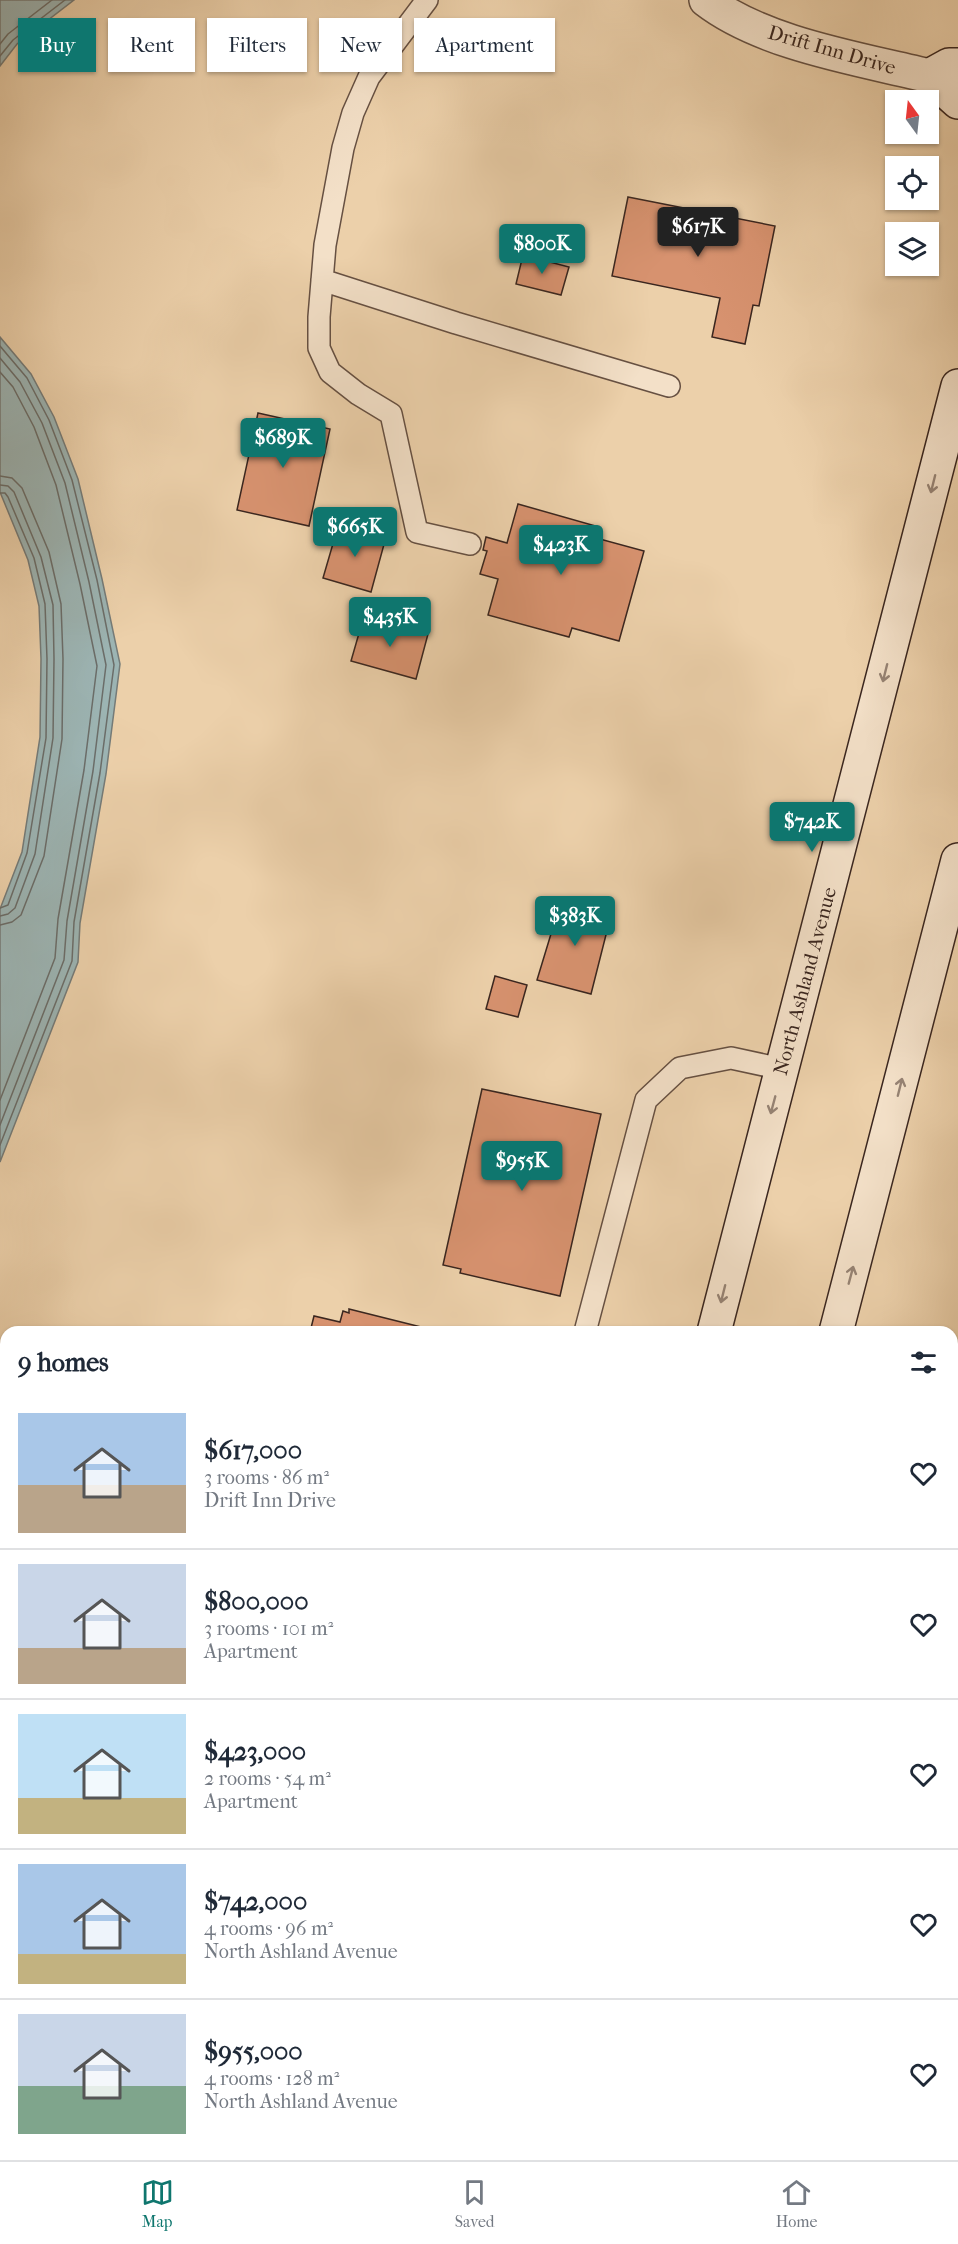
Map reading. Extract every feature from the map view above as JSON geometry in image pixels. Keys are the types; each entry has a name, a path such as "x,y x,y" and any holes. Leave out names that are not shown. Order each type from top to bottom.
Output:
{"main road":[{"name":"Drift Inn Drive","path":"706,0 716,8 755,28 802,44 944,70"},
{"path":"944,70 958,102"},
{"name":"North Ashland Avenue","path":"716,1326 958,386"},
{"path":"838,1326 958,860"}],"lane":[{"path":"427,0 369,77 353,114 343,148 325,245 319,317 319,348 330,372 358,394 391,414 417,532 470,544"},
{"path":"322,280 456,323 669,386"},
{"path":"587,1326 646,1100 680,1068 731,1058 782,1069"}],"water":[{"path":"0,0 74,0 51,18 18,18 18,43 0,66"},
{"path":"0,337 31,374 54,417 78,479 120,664 106,774 80,923 78,962 0,1162 0,909 22,852 40,737 41,659 39,606 28,560 0,492"}],"building":[{"path":"628,197 775,226 759,306 753,305 745,344 712,337 720,298 612,276"},
{"path":"523,255 569,267 561,295 516,284"},
{"path":"258,413 330,429 309,526 237,510"},
{"path":"518,504 599,527 596,538 644,551 619,641 572,628 569,637 488,615 498,579 480,574 487,551 483,550 486,537 507,543"},
{"path":"339,523 386,537 371,592 323,578"},
{"path":"364,616 428,634 416,679 351,661"},
{"path":"571,900 604,909 603,913 611,915 591,994 537,980 561,901 570,903"},
{"path":"495,976 527,985 518,1017 486,1009"},
{"path":"482,1089 601,1114 560,1296 460,1273 461,1269 443,1265"},
{"path":"349,1309 417,1326 312,1326 314,1316 340,1322 343,1311 349,1313"}]}
